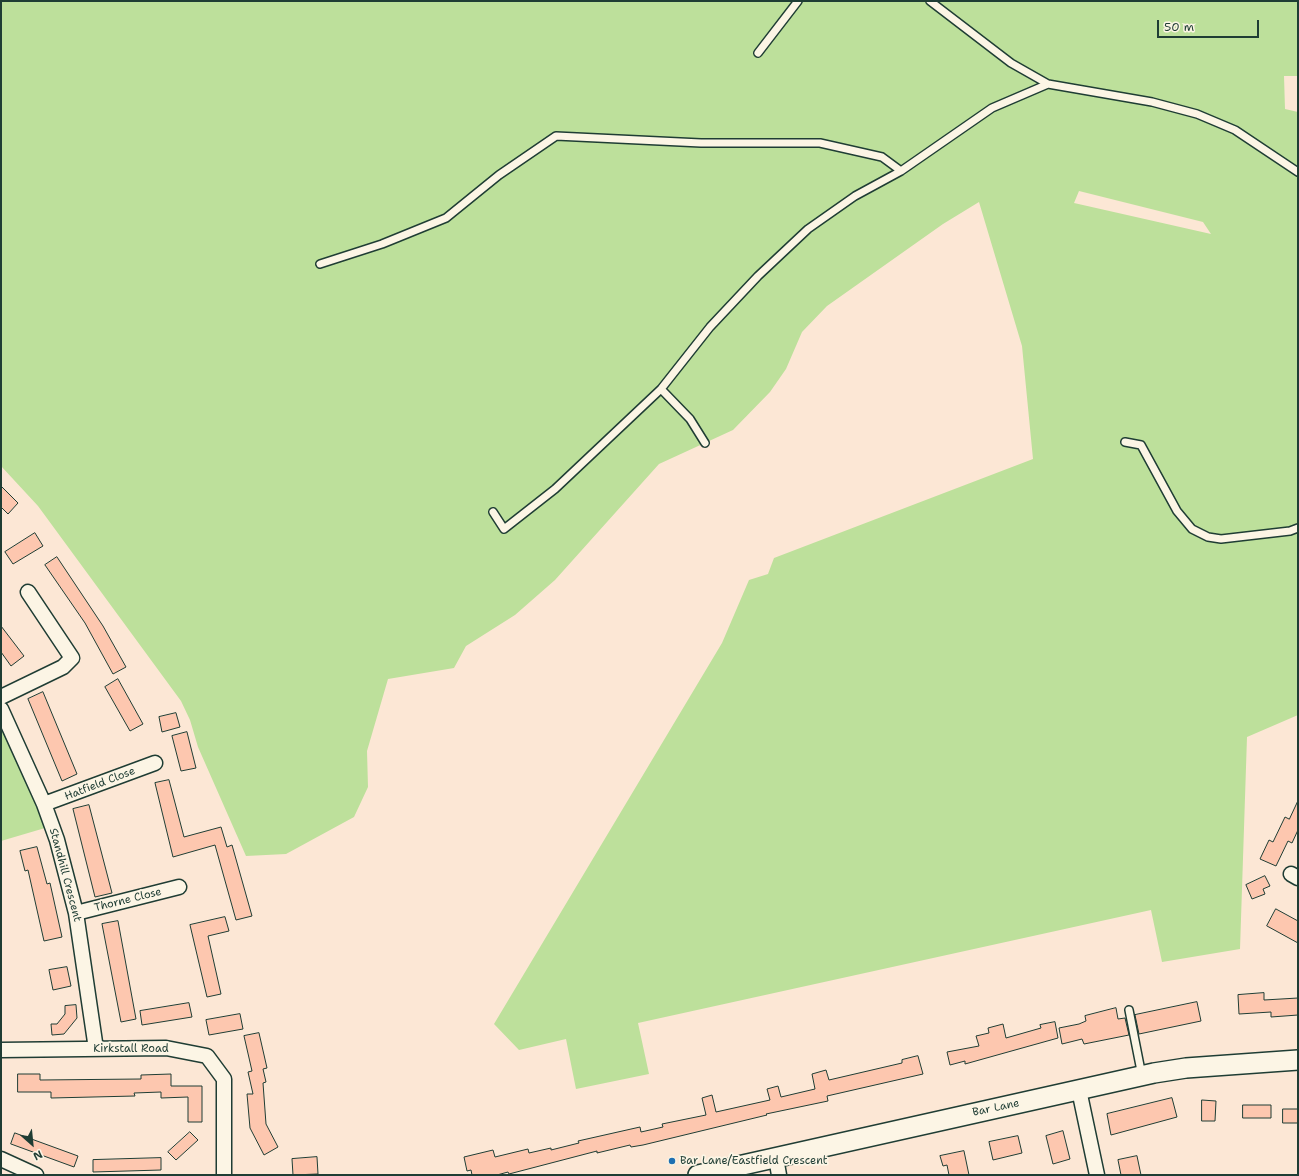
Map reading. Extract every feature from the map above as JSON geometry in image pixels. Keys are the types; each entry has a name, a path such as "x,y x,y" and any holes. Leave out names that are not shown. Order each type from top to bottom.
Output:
{"main road":[{"name":"Bar Lane","path":"698,1175 778,1167 1079,1090 1142,1076 1186,1068 1298,1060"}],"street":[{"path":"1,697 63,667 72,658 28,592"},
{"name":"Standhill Crescent","path":"1,709 44,804 57,840 76,913 96,1049"},
{"name":"Hatfield Close","path":"44,804 155,763"},
{"name":"Thorne Close","path":"76,913 179,887"},
{"name":"Kirkstall Road","path":"1,1050 166,1048 207,1056 224,1079 226,1104 224,1175"},
{"path":"1079,1090 1097,1175"},
{"path":"1,1159 36,1175"}],"lane":[{"path":"758,53 798,1"},
{"path":"930,1 1011,63 1048,84 1152,102 1197,114 1236,130 1298,172"},
{"path":"493,512 504,529 556,490 661,389 710,327 758,276 808,229 855,196 901,171 992,108 1048,84"},
{"path":"320,264 382,244 446,218 499,176 556,136 701,143 820,142 882,157 901,171"},
{"path":"661,389 690,419 705,443"},
{"path":"1125,442 1141,445 1177,511 1192,529 1208,537 1221,539 1290,531 1298,528"},
{"path":"1129,1010 1142,1076"}],"green space":[{"path":"1,1 1298,1 1298,76 1284,76 1285,109 1298,112 1298,715 1247,737 1240,949 1162,962 1151,910 638,1023 649,1074 576,1089 566,1039 519,1050 494,1024 722,643 749,580 768,574 774,558 1033,459 1022,346 979,202 943,224 827,306 802,332 786,369 770,392 733,430 659,464 555,580 515,615 466,646 454,668 388,679 367,751 368,787 354,817 286,854 246,856 198,747 190,720 181,701 38,506 1,466","holes":["1079,191 1203,222 1211,234 1074,203"]},
{"path":"1,726 27,781 45,828 1,841"}],"building":[{"path":"1,486 18,503 8,514 1,507"},
{"path":"35,533 43,546 13,564 5,552"},
{"path":"57,557 103,626 126,667 113,674 85,623 45,565"},
{"path":"1,626 24,656 11,666 1,652"},
{"path":"118,679 143,724 130,731 105,687"},
{"path":"43,692 77,774 62,781 28,699"},
{"path":"176,713 180,727 162,732 159,717"},
{"path":"187,732 196,768 181,771 172,736"},
{"path":"169,780 184,837 221,827 227,847 232,845 252,916 236,920 215,845 173,857 155,783"},
{"path":"1298,801 1298,830 1292,843 1288,841 1276,866 1260,859 1269,840 1273,842 1285,817 1289,819"},
{"path":"89,805 112,893 95,897 73,809"},
{"path":"37,847 47,884 50,883 62,937 44,941 28,870 25,871 20,851"},
{"path":"1265,876 1270,886 1263,889 1265,894 1252,899 1246,885"},
{"path":"1276,909 1298,921 1298,943 1267,926"},
{"path":"225,917 229,931 208,936 221,994 207,997 190,925"},
{"path":"118,921 136,1019 121,1022 102,924"},
{"path":"67,967 71,986 53,990 49,970"},
{"path":"1264,993 1264,1000 1298,998 1298,1015 1271,1017 1271,1012 1239,1014 1238,995"},
{"path":"1197,1002 1201,1021 1139,1034 1135,1015"},
{"path":"189,1003 192,1017 142,1025 140,1011"},
{"path":"76,1005 77,1018 64,1034 52,1035 51,1024 57,1024 65,1014 65,1006"},
{"path":"1116,1008 1118,1019 1125,1018 1129,1035 1084,1044 1082,1039 1062,1044 1059,1028 1079,1024 1086,1021 1085,1016"},
{"path":"240,1014 243,1029 209,1035 206,1020"},
{"path":"1055,1022 1058,1038 965,1064 965,1061 950,1065 947,1052 979,1046 976,1036 989,1033 988,1028 1003,1024 1006,1038 1041,1028 1040,1025"},
{"path":"259,1033 267,1068 263,1069 266,1082 263,1083 266,1124 278,1147 264,1155 250,1128 247,1094 253,1094 248,1072 252,1071 244,1036"},
{"path":"918,1056 923,1074 827,1096 828,1101 766,1114 767,1115 643,1145 631,1147 630,1145 597,1153 597,1151 509,1174 508,1172 497,1175 472,1175 471,1170 467,1171 464,1157 493,1150 495,1157 528,1149 529,1153 551,1148 551,1150 579,1143 578,1141 640,1127 641,1132 663,1127 662,1124 706,1115 702,1098 712,1095 716,1112 770,1100 767,1089 778,1086 781,1097 815,1089 812,1074 826,1070 829,1080 902,1063 902,1060"},
{"path":"18,1074 40,1074 40,1080 141,1079 141,1075 171,1074 171,1086 202,1086 202,1122 188,1122 188,1097 161,1098 161,1092 134,1093 135,1096 51,1098 51,1092 18,1092"},
{"path":"1172,1098 1177,1117 1111,1135 1107,1114"},
{"path":"1202,1100 1216,1101 1215,1121 1202,1121"},
{"path":"1243,1105 1271,1105 1271,1118 1243,1118"},
{"path":"1283,1109 1298,1109 1298,1123 1283,1123"},
{"path":"1063,1131 1070,1159 1053,1164 1046,1136"},
{"path":"190,1132 198,1140 176,1160 168,1152"},
{"path":"15,1133 78,1156 74,1167 11,1144"},
{"path":"1018,1136 1022,1153 993,1160 989,1142"},
{"path":"964,1151 969,1175 949,1175 947,1165 943,1166 940,1156"},
{"path":"1137,1156 1141,1175 1121,1175 1118,1160"},
{"path":"317,1157 318,1174 293,1175 292,1159"},
{"path":"161,1158 161,1170 93,1172 93,1160"}],"place":[{"name":"Bar Lane/Eastfield Crescent","path":"672,1161"}]}
